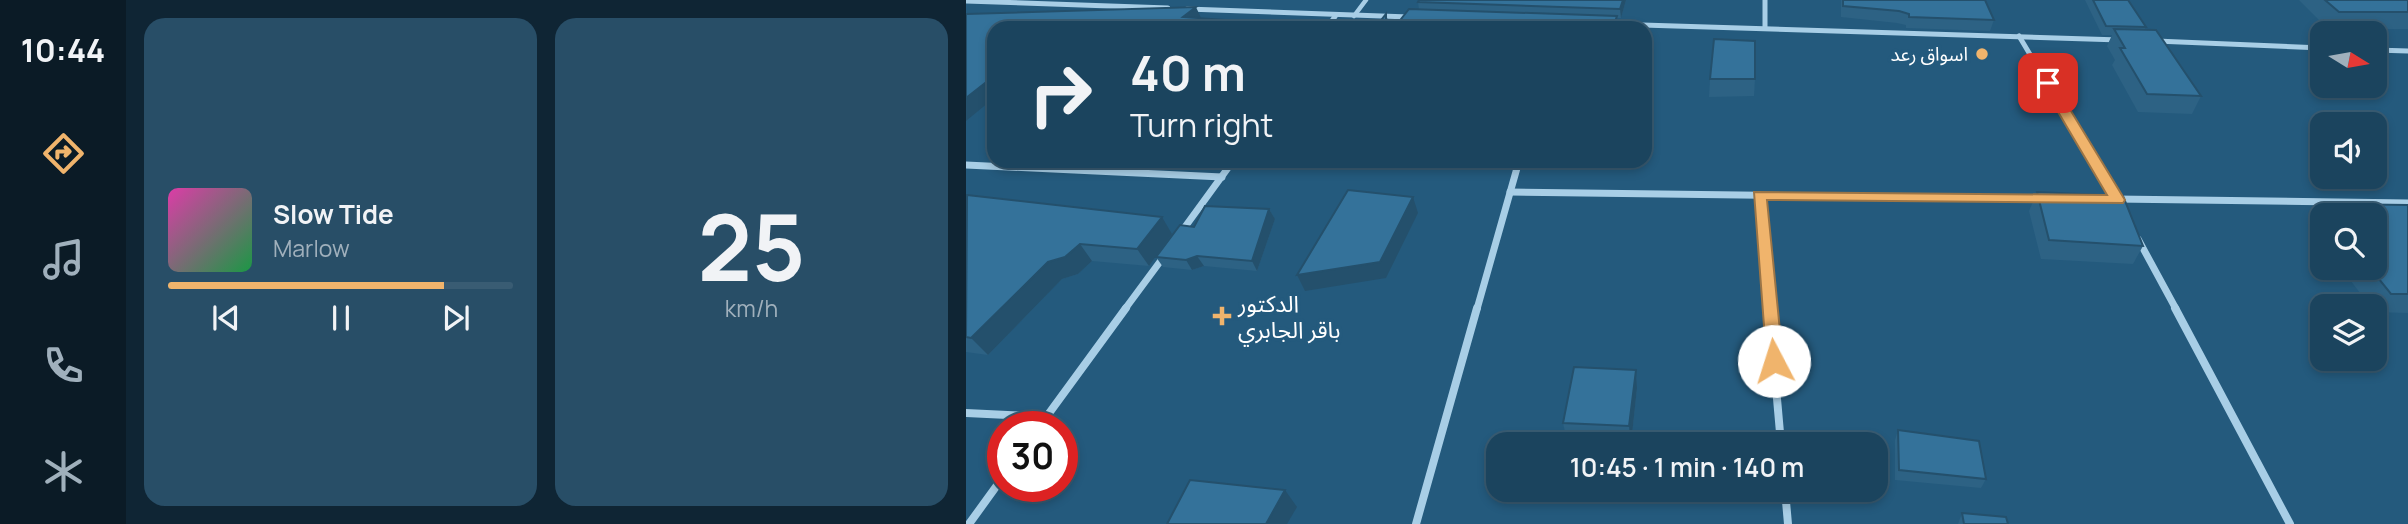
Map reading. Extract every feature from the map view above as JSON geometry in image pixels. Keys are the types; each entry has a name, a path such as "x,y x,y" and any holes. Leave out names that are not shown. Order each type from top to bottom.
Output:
{"street":[{"path":"1765,0 1765,27"},
{"path":"966,1 1171,9"},
{"path":"1185,9 1422,18"},
{"path":"1331,21 1336,15"},
{"path":"1652,24 2130,40"},
{"path":"2020,36 2124,212"},
{"path":"2143,41 2310,48"},
{"path":"2387,50 2408,51"},
{"path":"966,164 987,165"},
{"path":"1045,168 1222,177"},
{"path":"1050,411 1228,168"},
{"path":"1416,524 1517,168"},
{"path":"1510,192 2048,199"},
{"path":"1759,195 1780,432"},
{"path":"2104,199 2408,203"},
{"path":"2137,236 2290,524"},
{"path":"966,414 987,415"},
{"path":"969,524 987,499"},
{"path":"1786,502 1788,524"}],"lane":[{"path":"1354,16 1366,0"}],"building":[{"path":"1623,0 1620,9 1418,2"},
{"path":"1843,0 1985,0 1994,20 1909,17 1909,14 1899,11 1843,6"},
{"path":"2093,0 2128,0 2146,27 2106,26"},
{"path":"2325,0 2408,0 2408,12 2339,12"},
{"path":"1196,7 1183,17 1226,20 987,21 987,82 966,98 966,14"},
{"path":"1409,9 1617,16 1615,21 1400,21"},
{"path":"2114,29 2156,30 2201,96 2147,94 2120,48 2125,48"},
{"path":"1714,39 1755,41 1755,79 1710,79"},
{"path":"1348,190 1413,197 1380,262 1297,275"},
{"path":"2037,192 2123,196 2143,246 2049,240"},
{"path":"967,195 1162,217 1137,249 1080,244 1065,257 1048,262 971,338 966,337"},
{"path":"2387,205 2408,205 2408,294 2391,294 2380,280 2387,280"},
{"path":"1205,206 1269,209 1252,261 1197,256 1186,260 1156,257 1180,225 1194,227"},
{"path":"1574,367 1636,370 1629,426 1563,423"},
{"path":"1898,430 1979,441 1986,479 1899,470"},
{"path":"1190,480 1285,490 1266,524 1167,524"},
{"path":"1962,513 2006,517 2008,524 1964,524"}],"place":[{"name":"اسواق رعد","path":"1982,54"},
{"name":"الدكتور باقر الجابري","path":"1222,316"}],"route":[{"path":"1774,361 1759,195 2117,200 2048,83"}]}
